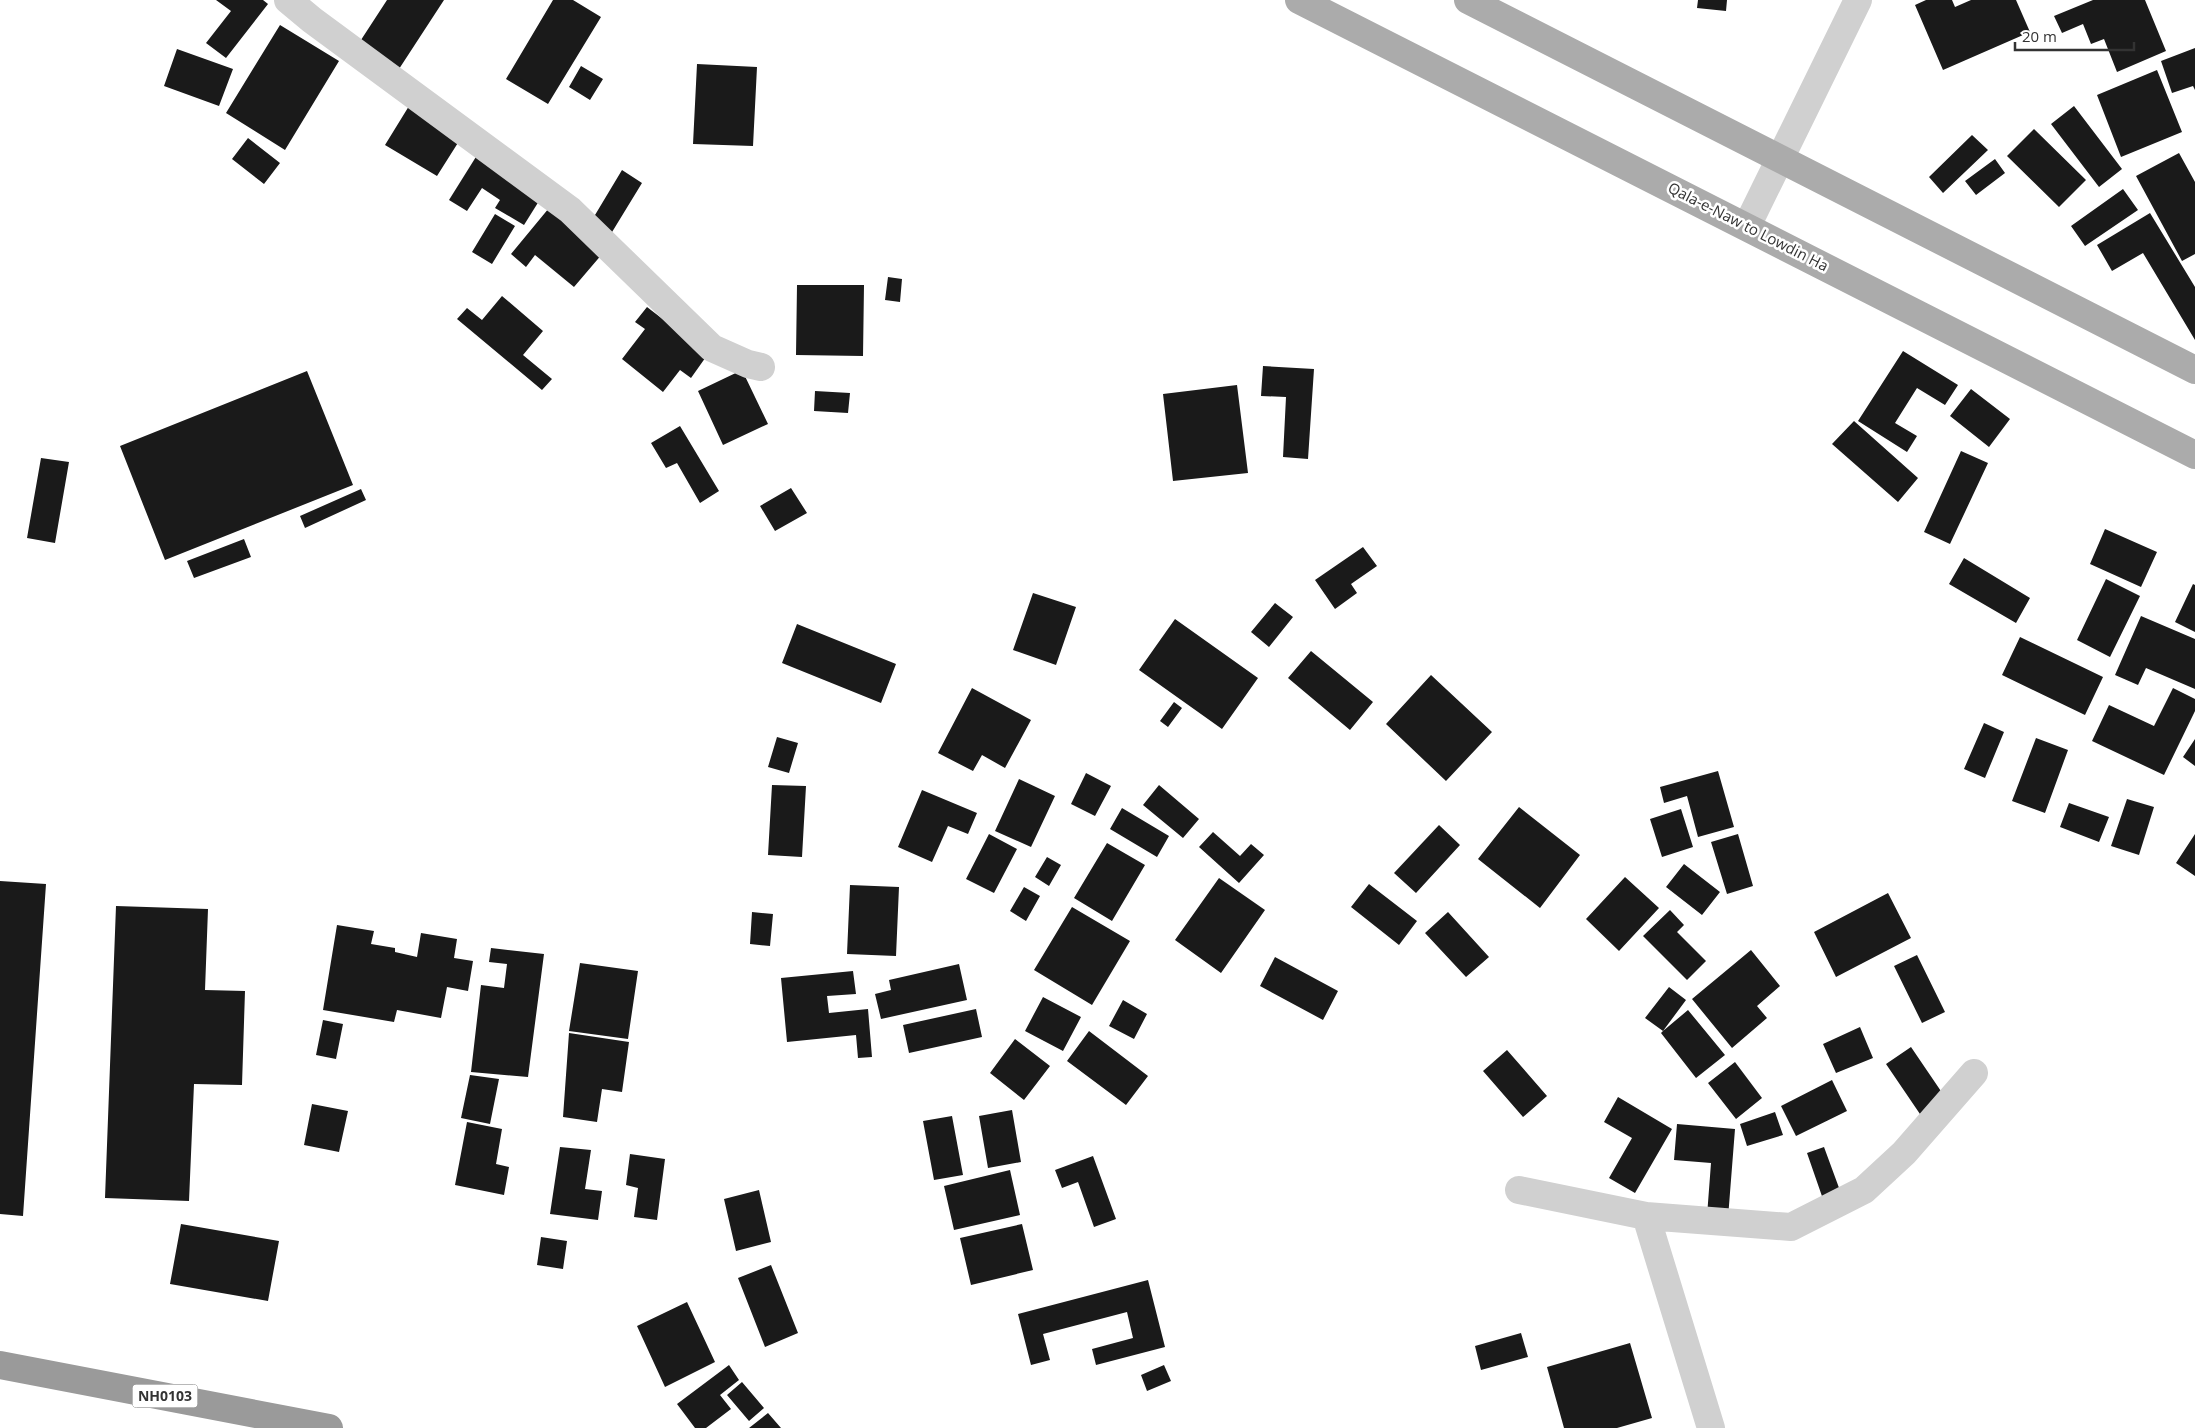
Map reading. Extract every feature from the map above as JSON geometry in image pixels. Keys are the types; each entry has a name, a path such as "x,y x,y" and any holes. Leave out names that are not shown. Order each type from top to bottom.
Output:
{"highway":[{"name":"NH0103","path":"0,1365 329,1428"}],"main road":[{"name":"Qala-e-Naw to Lowdin Ha","path":"1300,0 2195,455"},
{"path":"1468,0 1782,158 2195,370"}],"street":[{"path":"288,0 312,20 570,210 712,348 748,364 761,367"},
{"path":"1747,226 1858,0"},
{"path":"1519,1190 1646,1216 1791,1228 1864,1190 1904,1153 1974,1073"},
{"path":"1646,1216 1711,1428"}],"building":[{"path":"216,0 263,0 268,4 226,58 206,43 231,11"},
{"path":"387,0 444,0 399,69 359,43"},
{"path":"553,0 573,0 601,17 548,104 506,79"},
{"path":"1698,0 1727,0 1726,11 1697,8"},
{"path":"1926,0 1952,0 1955,7 1971,0 2016,0 2030,32 1943,70 1915,5"},
{"path":"2093,0 2145,0 2166,51 2117,72 2104,39 2091,44 2083,24 2062,33 2054,16"},
{"path":"280,25 339,61 285,150 226,113"},
{"path":"2195,48 2195,90 2193,86 2172,93 2161,61"},
{"path":"177,49 233,69 219,106 164,86"},
{"path":"697,64 757,67 753,146 693,144"},
{"path":"581,66 603,79 590,100 569,87"},
{"path":"2157,70 2182,132 2121,157 2097,95"},
{"path":"409,106 461,138 437,176 385,145"},
{"path":"2074,106 2122,169 2099,187 2051,124"},
{"path":"2034,129 2086,180 2059,207 2007,156"},
{"path":"1972,135 1988,150 1943,193 1929,177"},
{"path":"248,138 280,163 264,184 232,159"},
{"path":"479,152 544,193 524,225 495,208 500,200 482,188 467,211 449,200"},
{"path":"2179,153 2195,182 2195,254 2182,261 2136,176"},
{"path":"1995,159 2005,173 1976,195 1965,181"},
{"path":"622,170 642,183 609,237 589,225"},
{"path":"2123,189 2138,210 2085,246 2071,226"},
{"path":"549,208 603,253 574,287 535,255 526,267 511,254"},
{"path":"2150,213 2195,287 2195,340 2143,253 2112,271 2097,245"},
{"path":"495,214 515,226 492,264 472,252"},
{"path":"888,277 902,279 900,302 885,300"},
{"path":"797,285 864,285 863,356 796,355"},
{"path":"502,296 543,331 523,355 552,379 542,390 457,319 467,308 482,320"},
{"path":"647,307 708,354 691,378 680,370 663,392 622,359 645,329 635,322"},
{"path":"1903,351 1958,385 1945,405 1917,388 1895,423 1917,436 1907,452 1858,421"},
{"path":"1263,366 1314,369 1308,459 1283,457 1286,397 1261,396"},
{"path":"742,370 768,424 723,445 698,391"},
{"path":"307,371 353,485 165,560 120,446"},
{"path":"1237,385 1248,473 1173,481 1163,394"},
{"path":"1971,389 2010,419 1989,447 1950,416"},
{"path":"815,391 850,393 848,413 814,411"},
{"path":"1854,421 1918,478 1898,502 1832,444"},
{"path":"680,426 719,491 700,503 677,463 666,468 651,443"},
{"path":"1961,451 1988,463 1950,544 1924,532"},
{"path":"41,458 69,462 55,543 27,538"},
{"path":"791,488 807,513 775,531 760,506"},
{"path":"361,489 366,500 305,528 300,516"},
{"path":"2105,529 2157,552 2141,587 2090,564"},
{"path":"244,539 251,557 194,578 187,561"},
{"path":"1363,547 1377,566 1351,584 1357,593 1335,609 1315,580"},
{"path":"1964,558 2030,598 2016,623 1949,584"},
{"path":"2106,579 2140,596 2110,657 2077,640"},
{"path":"2193,584 2195,585 2195,632 2175,622"},
{"path":"1033,593 1076,607 1056,665 1013,650"},
{"path":"1275,603 1293,617 1269,647 1251,632"},
{"path":"2141,616 2195,639 2195,689 2146,668 2138,685 2115,675"},
{"path":"1175,619 1258,678 1222,729 1139,670"},
{"path":"797,624 896,664 881,703 782,663"},
{"path":"2020,637 2103,677 2085,715 2002,675"},
{"path":"1311,651 1373,702 1350,730 1288,678"},
{"path":"1431,675 1492,732 1446,781 1386,724"},
{"path":"972,688 1031,720 1005,768 982,755 973,771 938,753"},
{"path":"2173,688 2195,699 2195,711 2164,775 2092,741 2109,705 2154,726"},
{"path":"1174,702 1182,708 1168,727 1160,721"},
{"path":"1984,723 2004,732 1985,778 1964,769"},
{"path":"777,737 798,743 789,773 768,767"},
{"path":"2036,738 2068,750 2045,813 2012,801"},
{"path":"2195,739 2195,766 2183,757"},
{"path":"1718,771 1734,827 1698,837 1687,796 1664,803 1660,787"},
{"path":"1086,773 1111,786 1095,816 1071,804"},
{"path":"1019,779 1055,796 1031,847 995,831"},
{"path":"772,785 806,786 802,857 768,855"},
{"path":"1159,785 1199,819 1183,838 1143,805"},
{"path":"922,790 977,813 968,834 948,826 932,862 898,847"},
{"path":"2127,799 2154,807 2139,855 2111,846"},
{"path":"2069,803 2109,817 2099,842 2060,827"},
{"path":"1519,807 1580,855 1540,908 1478,859"},
{"path":"1122,808 1169,836 1157,857 1110,829"},
{"path":"1681,809 1693,847 1662,857 1650,819"},
{"path":"1439,825 1460,845 1416,893 1394,873"},
{"path":"1213,832 1240,856 1251,844 1264,855 1239,883 1199,847"},
{"path":"989,834 1017,849 994,893 966,879"},
{"path":"1738,834 1753,886 1727,894 1711,842"},
{"path":"2195,834 2195,876 2176,863"},
{"path":"1107,843 1145,865 1112,921 1074,898"},
{"path":"1047,857 1061,865 1049,886 1035,877"},
{"path":"1684,864 1720,892 1702,915 1666,887"},
{"path":"1625,877 1659,908 1619,951 1586,919"},
{"path":"1219,878 1265,910 1221,973 1175,940"},
{"path":"0,881 46,884 23,1216 0,1214"},
{"path":"1369,884 1417,921 1399,945 1351,907"},
{"path":"850,885 899,887 896,956 847,954"},
{"path":"1024,887 1040,896 1026,921 1010,911"},
{"path":"1888,893 1911,938 1836,977 1814,932"},
{"path":"116,906 208,909 205,990 245,991 242,1085 194,1084 189,1201 105,1198"},
{"path":"1072,907 1130,941 1092,1005 1034,970"},
{"path":"1670,910 1684,925 1677,932 1706,961 1687,980 1643,936"},
{"path":"752,912 773,914 770,946 750,944"},
{"path":"1448,912 1489,957 1466,977 1425,933"},
{"path":"337,925 374,931 371,944 395,948 395,952 417,957 421,933 457,939 454,958 473,961 468,991 447,987 441,1018 397,1010 394,1022 323,1010"},
{"path":"491,948 544,954 528,1077 471,1072 481,985 504,988 507,964 489,962"},
{"path":"1751,950 1780,986 1757,1006 1767,1018 1732,1048 1692,999"},
{"path":"1917,955 1945,1012 1922,1023 1894,966"},
{"path":"1275,957 1338,991 1323,1020 1260,986"},
{"path":"580,963 638,971 628,1039 569,1031"},
{"path":"959,964 967,1000 881,1019 875,994 891,990 889,980"},
{"path":"853,971 856,994 827,996 829,1013 868,1009 872,1057 858,1058 856,1035 787,1042 781,978"},
{"path":"1669,987 1686,1000 1663,1031 1645,1018"},
{"path":"1043,997 1081,1017 1063,1051 1025,1031"},
{"path":"1123,1000 1147,1014 1134,1039 1109,1026"},
{"path":"976,1009 982,1037 909,1053 903,1025"},
{"path":"1688,1010 1725,1055 1696,1078 1661,1033"},
{"path":"323,1020 343,1024 336,1059 316,1055"},
{"path":"1860,1027 1873,1058 1836,1073 1823,1044"},
{"path":"1089,1031 1148,1076 1126,1105 1067,1061"},
{"path":"569,1033 629,1042 622,1092 602,1089 597,1122 563,1117"},
{"path":"1015,1039 1050,1066 1024,1100 990,1073"},
{"path":"1911,1047 1947,1100 1922,1117 1886,1064"},
{"path":"1507,1050 1547,1096 1523,1117 1483,1071"},
{"path":"1735,1062 1762,1098 1736,1119 1708,1083"},
{"path":"470,1075 499,1079 490,1124 461,1118"},
{"path":"1832,1080 1847,1111 1796,1136 1781,1106"},
{"path":"1618,1097 1672,1129 1635,1193 1609,1178 1632,1138 1604,1122"},
{"path":"312,1104 348,1111 339,1152 304,1145"},
{"path":"1012,1110 1021,1162 988,1168 979,1116"},
{"path":"1775,1112 1783,1135 1747,1146 1740,1124"},
{"path":"952,1116 963,1175 934,1180 923,1121"},
{"path":"467,1122 502,1129 496,1164 509,1167 504,1195 455,1185"},
{"path":"1677,1124 1735,1129 1728,1218 1707,1216 1711,1163 1674,1160"},
{"path":"560,1147 591,1150 585,1189 602,1191 598,1220 550,1214"},
{"path":"1824,1147 1842,1196 1824,1202 1807,1153"},
{"path":"630,1154 665,1159 657,1220 634,1217 638,1188 626,1185"},
{"path":"1093,1156 1116,1219 1094,1227 1078,1182 1062,1188 1055,1170"},
{"path":"1010,1170 1020,1215 954,1230 944,1186"},
{"path":"759,1190 771,1242 736,1251 724,1199"},
{"path":"181,1224 279,1241 268,1301 170,1284"},
{"path":"1022,1224 1033,1270 971,1285 960,1238"},
{"path":"541,1237 567,1241 563,1269 537,1265"},
{"path":"771,1265 798,1333 765,1347 738,1278"},
{"path":"1148,1280 1165,1347 1096,1365 1092,1349 1133,1338 1127,1312 1043,1334 1050,1360 1031,1365 1018,1314"},
{"path":"687,1302 715,1362 665,1387 637,1326"},
{"path":"1521,1333 1528,1357 1481,1370 1475,1346"},
{"path":"1630,1343 1652,1418 1617,1428 1564,1428 1547,1367"},
{"path":"729,1365 739,1380 720,1395 731,1409 706,1428 695,1428 677,1404"},
{"path":"1164,1365 1171,1381 1147,1391 1141,1375"},
{"path":"742,1382 764,1408 749,1421 727,1395"},
{"path":"768,1413 781,1428 749,1428"}]}
